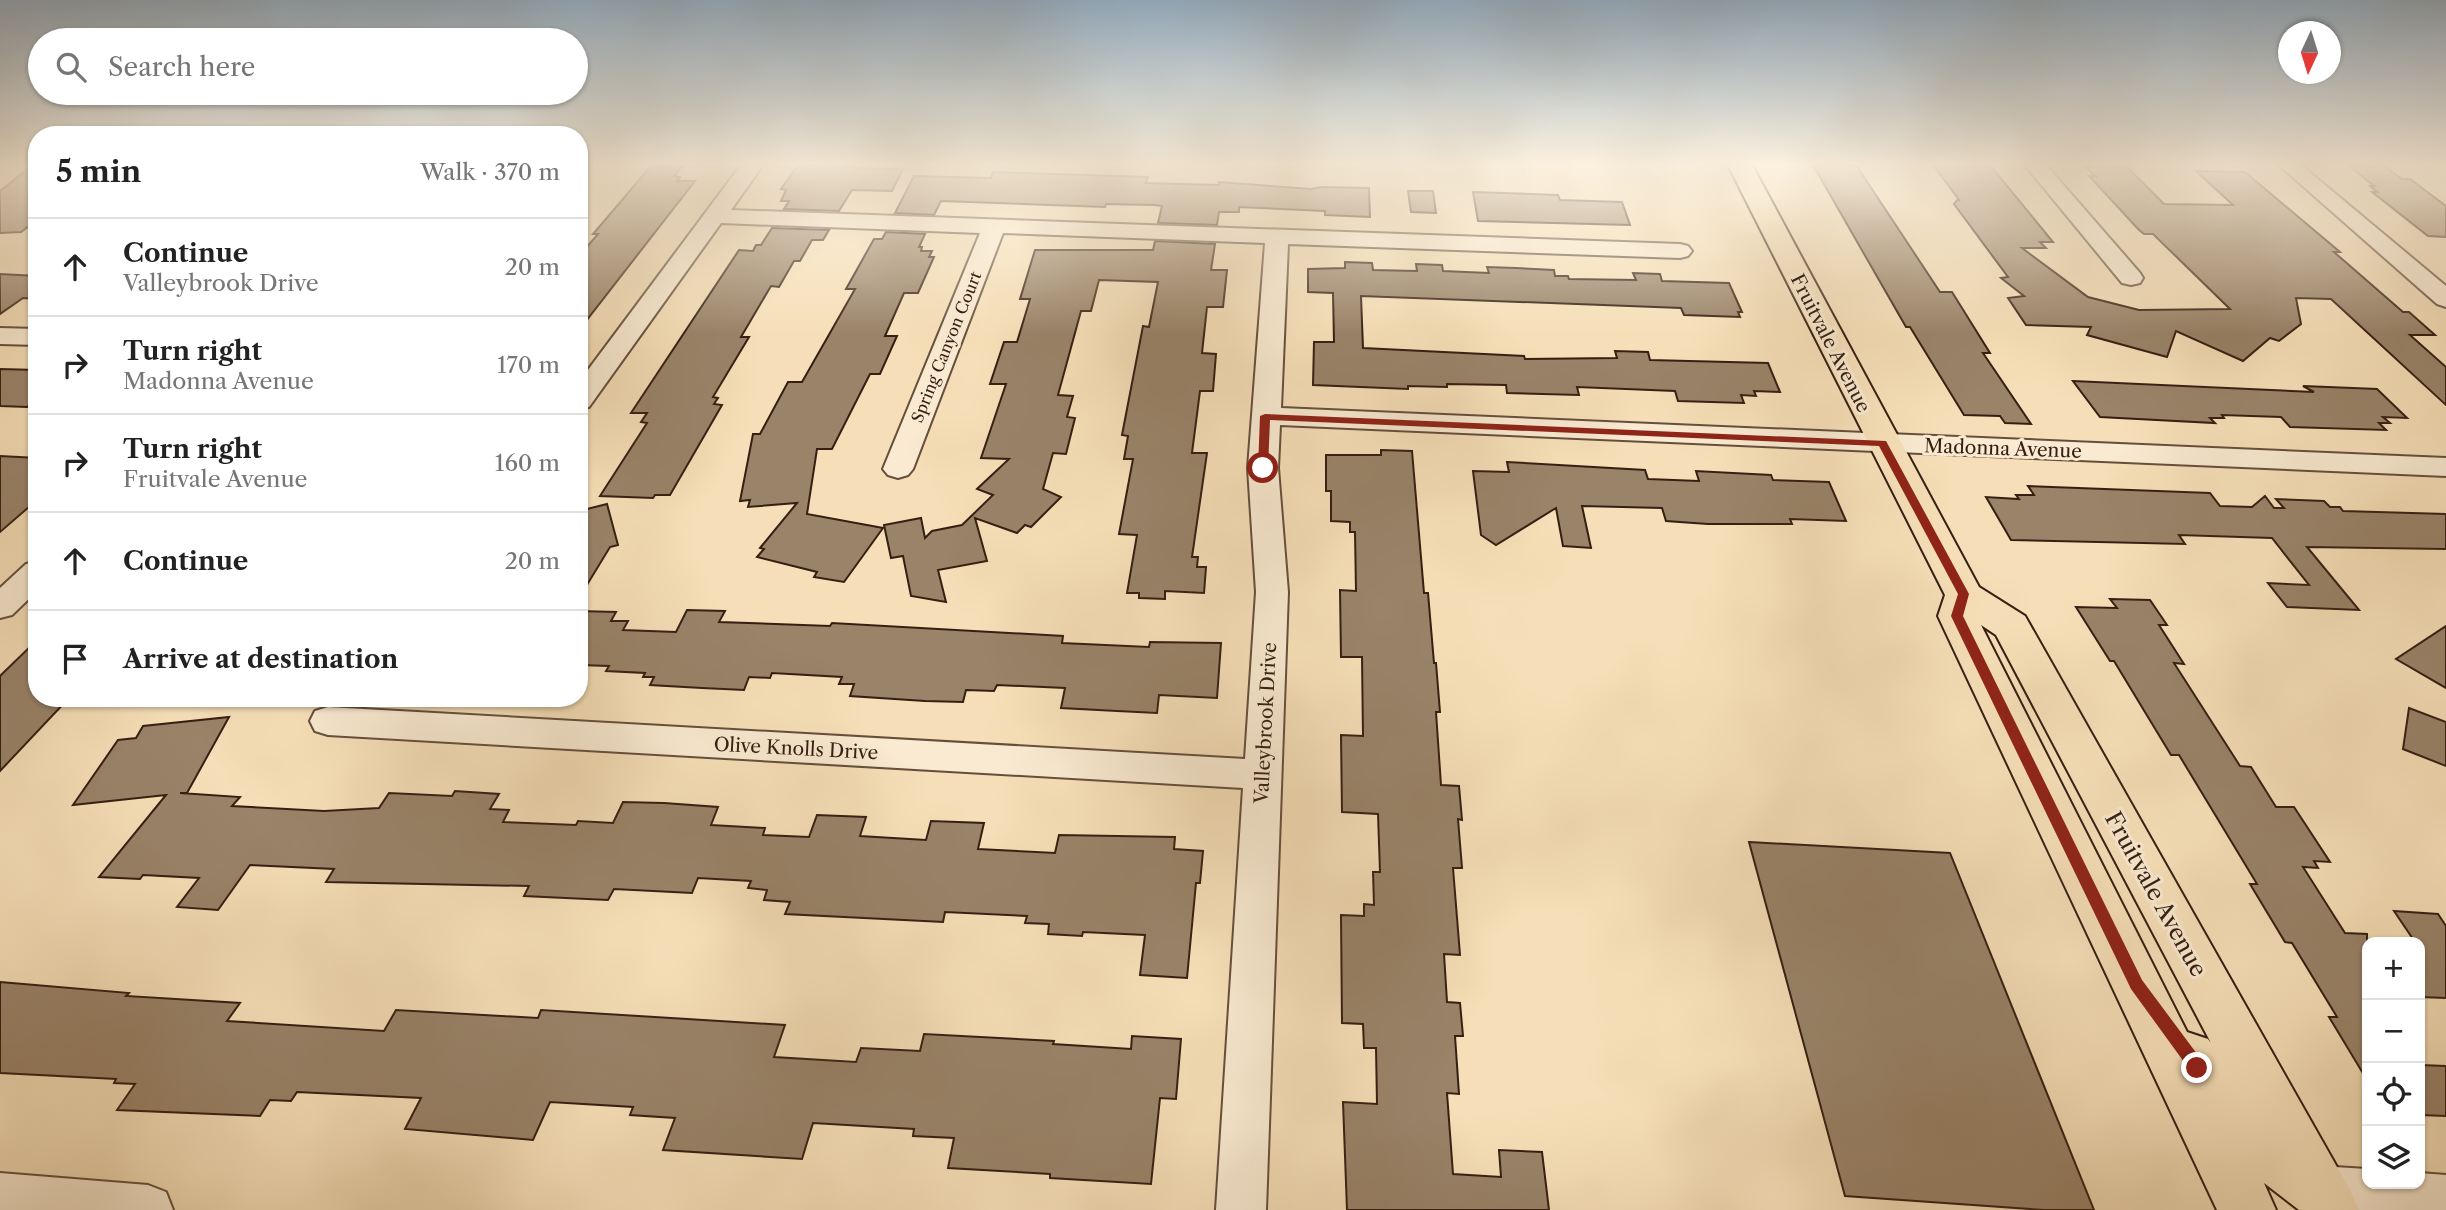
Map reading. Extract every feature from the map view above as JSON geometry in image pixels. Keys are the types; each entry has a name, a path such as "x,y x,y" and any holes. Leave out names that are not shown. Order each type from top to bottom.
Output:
{"main road":[{"name":"Fruitvale Avenue","path":"1769,221 1964,594 2011,626 2324,1200"},
{"path":"1964,594 1957,616 2247,1210"},
{"path":"2136,984 2197,1068 2264,1149 2324,1200"}],"street":[{"path":"588,389 710,221"},
{"path":"867,221 1680,251"},
{"path":"2083,221 2131,278"},
{"path":"2356,221 2446,299"},
{"name":"Spring Canyon Court","path":"898,469 994,226"},
{"name":"Valleybrook Drive","path":"1241,1210 1272,592 1263,468 1277,236"},
{"path":"0,336 28,337"},
{"name":"Madonna Avenue","path":"1265,416 2446,467"},
{"path":"0,607 28,581"},
{"name":"Olive Knolls Drive","path":"328,721 1263,775"},
{"path":"0,1198 148,1210"},
{"path":"2324,1200 2446,1200"}],"building":[{"path":"0,221 28,221 28,227 21,232 0,233"},
{"path":"604,221 663,221 588,318 588,246 598,234 593,234"},
{"path":"1158,221 1218,221 1217,225"},
{"path":"1496,221 1629,221 1630,225"},
{"path":"1845,221 1893,221 1940,292 1952,292 1990,353 1983,353 2031,424 2005,423 2000,416 1964,415 1910,327 1906,327"},
{"path":"1967,221 2036,221 2053,242 2040,242 2046,248 2022,248 2088,297 2139,310 2230,309 2153,234 2144,234 2131,221 2304,221 2340,252 2334,252 2403,312 2409,312 2435,335 2410,335 2446,367 2446,405 2331,299 2296,298 2301,324 2279,341 2270,338 2243,361 2176,331 2167,357 2087,335 2091,327 2026,325 2008,298 2024,296 2001,278 2008,277"},
{"path":"2410,221 2446,221 2446,237 2428,236"},
{"path":"772,228 829,230 823,240 812,240 800,261 794,261 779,287 771,286 741,337 749,337 713,397 718,398 714,404 722,405 670,495 655,495 653,498 600,496 647,423 641,422 647,413 631,413 739,250 753,251 756,245 761,245"},
{"path":"886,232 925,234 919,247 922,247 921,251 932,251 929,257 934,257 918,293 904,293 885,336 897,336 880,374 870,374 832,449 817,449 807,514 883,528 844,582 814,577 817,572 757,557 764,549 760,548 797,503 748,507 750,500 740,501 753,434 760,434 788,382 802,382 855,289 846,289 874,239 882,239"},
{"path":"1155,241 1215,244 1211,270 1227,270 1223,307 1207,307 1202,353 1216,354 1213,391 1200,391 1192,453 1207,453 1192,557 1198,557 1197,567 1206,567 1204,593 1165,591 1165,599 1139,598 1139,593 1127,593 1137,535 1119,534 1133,459 1124,459 1128,436 1122,435 1143,326 1149,327 1158,282 1099,280 1091,311 1081,311 1058,395 1073,396 1067,417 1075,418 1066,454 1053,453 1043,489 1061,497 1031,527 1025,525 1017,533 975,518 987,561 938,570 946,602 911,596 903,556 891,558 884,525 921,518 925,538 932,531 962,525 993,495 977,489 1009,459 981,458 1006,384 990,384 1004,342 1017,342 1030,299 1020,299 1035,250 1153,250"},
{"path":"1345,262 1372,263 1373,270 1417,271 1416,264 1442,265 1443,271 1489,273 1487,267 1554,270 1555,276 1568,276 1569,279 1636,280 1633,273 1660,274 1662,281 1729,283 1742,312 1738,312 1740,317 1684,315 1681,308 1361,296 1363,348 1524,356 1525,359 1617,358 1615,351 1648,352 1650,360 1768,363 1780,392 1754,391 1756,396 1741,395 1744,403 1678,401 1675,391 1577,387 1579,395 1507,393 1506,385 1447,384 1447,387 1408,386 1408,389 1313,385 1314,342 1334,342 1333,293 1308,292 1308,269 1345,268"},
{"path":"0,274 28,276 28,298 23,298 0,314"},
{"path":"0,369 28,370 28,406 0,406"},
{"path":"2073,381 2314,392 2303,386 2377,389 2407,418 2383,417 2390,423 2379,423 2386,430 2290,427 2281,417 2222,415 2224,418 2210,418 2215,423 2100,417"},
{"path":"1381,450 1412,451 1424,593 1428,593 1436,663 1441,785 1459,786 1462,820 1458,819 1462,868 1453,868 1460,955 1444,954 1447,1002 1460,1003 1463,1036 1455,1036 1459,1094 1447,1093 1453,1174 1501,1177 1499,1150 1542,1152 1549,1210 1347,1210 1343,1102 1377,1104 1376,1048 1364,1048 1363,1024 1342,1023 1341,915 1364,916 1364,904 1374,905 1373,872 1380,872 1378,814 1342,812 1341,735 1363,736 1362,657 1341,657 1340,590 1356,591 1355,532 1350,532 1350,522 1331,521 1331,491 1326,491 1326,455 1381,455"},
{"path":"0,456 28,458 28,508 0,532"},
{"path":"1507,462 1645,470 1648,479 1699,481 1696,471 1771,475 1773,480 1829,482 1846,521 1790,519 1792,524 1708,524 1666,521 1662,508 1582,506 1591,548 1563,546 1556,508 1496,545 1481,535 1473,471 1509,472"},
{"path":"2028,486 2210,493 2220,506 2252,507 2265,496 2274,508 2284,508 2276,499 2324,501 2330,507 2340,507 2343,511 2446,514 2446,549 2307,547 2359,610 2287,607 2268,583 2309,585 2272,538 2179,535 2185,544 2011,540 1986,497 2019,499 2016,495 2034,495"},
{"path":"607,504 618,545 610,547 588,583 588,509"},
{"path":"2110,599 2150,600 2167,625 2159,625 2184,664 2174,663 2240,766 2251,767 2276,807 2294,807 2330,862 2314,861 2318,868 2303,867 2345,933 2367,934 2367,937 2362,937 2362,1072 2329,1017 2337,1017 2292,943 2285,942 2250,884 2257,884 2179,755 2171,755 2114,661 2110,661 2076,607 2117,608"},
{"path":"687,610 725,611 719,622 830,626 832,623 1063,636 1062,643 1149,647 1150,642 1221,643 1217,698 1159,695 1157,713 1061,708 1065,688 997,685 994,691 966,690 963,702 925,701 850,696 854,684 839,684 842,677 772,673 770,678 749,677 744,690 650,685 654,677 643,677 645,673 606,671 609,666 588,665 588,611 616,612 611,621 628,621 623,630 676,632"},
{"path":"2446,626 2446,688 2396,659"},
{"path":"28,649 28,707 60,707 0,771 0,676"},
{"path":"2409,708 2446,722 2446,766 2403,749"},
{"path":"229,717 187,793 180,793 240,797 232,806 324,811 379,808 389,793 452,796 455,791 499,794 490,809 509,810 503,822 576,825 578,821 613,823 623,802 664,803 718,807 711,825 765,828 763,835 809,837 817,815 866,817 860,836 926,840 931,821 984,823 978,849 1055,853 1059,835 1175,837 1174,849 1203,851 1200,883 1196,883 1187,978 1140,975 1145,935 1083,932 1082,936 1048,934 1049,924 1025,923 1027,916 945,912 943,922 785,914 790,902 764,900 767,890 748,888 751,881 698,878 692,893 614,889 608,900 524,896 529,886 326,882 334,869 250,865 218,910 177,907 199,878 143,875 140,879 99,877 166,795 73,805 118,740 136,738 143,726"},
{"path":"1749,842 1950,853 2094,1210 2044,1210 1845,1196"},
{"path":"2394,911 2438,914 2446,926 2446,998 2425,997 2425,937 2412,937"},
{"path":"0,982 129,993 126,996 240,1003 227,1021 384,1031 396,1010 538,1018 541,1010 785,1025 774,1057 856,1062 861,1048 920,1051 924,1034 1054,1041 1053,1044 1131,1049 1132,1036 1181,1039 1176,1099 1160,1098 1151,1184 948,1168 954,1138 913,1136 914,1129 813,1123 802,1159 663,1150 675,1118 630,1115 633,1107 550,1102 533,1140 405,1129 421,1098 297,1092 291,1101 270,1100 260,1116 117,1110 135,1084 114,1083 116,1079 0,1073"},
{"path":"2425,1065 2446,1066 2446,1116 2425,1115"}],"route":[{"path":"1263,468 1265,416 1883,443 1964,594 1957,616 2136,984 2197,1068"}]}
